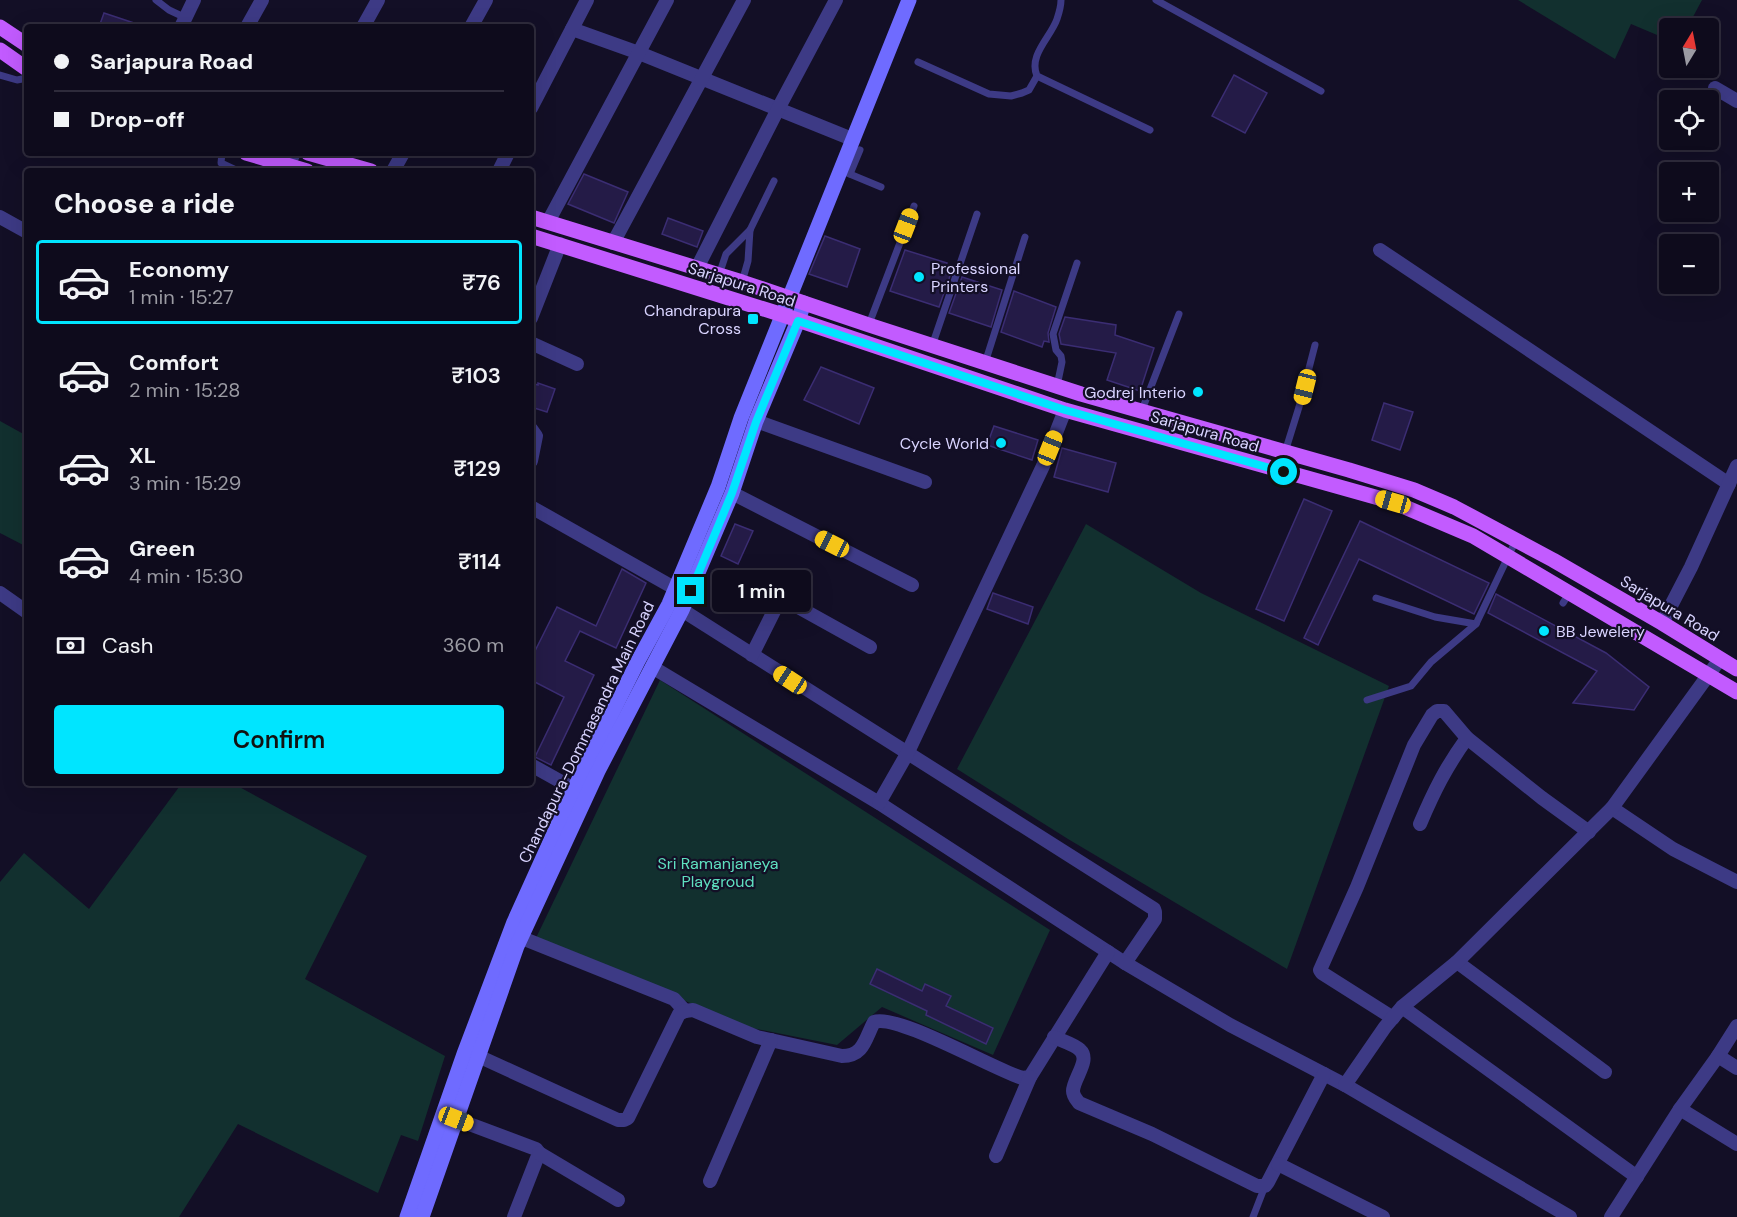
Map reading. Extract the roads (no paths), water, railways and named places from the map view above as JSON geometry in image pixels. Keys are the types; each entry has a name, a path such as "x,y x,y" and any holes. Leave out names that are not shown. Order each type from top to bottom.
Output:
{"main road":[{"path":"796,300 909,0"},
{"path":"0,27 24,43"},
{"path":"0,50 24,67"},
{"path":"263,156 285,160 301,168"},
{"path":"318,156 360,168"},
{"name":"Sarjapura Road","path":"534,218 742,282 1057,386 1414,490 1454,507 1516,540 1662,623 1737,669"},
{"name":"Sarjapura Road","path":"534,237 783,315 1065,410 1393,502 1473,536 1509,556 1566,598 1737,692"},
{"name":"Chandapura-Dommasandra Main Road","path":"422,1217 450,1116 464,1054 574,789 676,588 718,487 741,418 783,315 796,300"},
{"name":"Chandapura-Dommasandra Main Road","path":"407,1217 478,1056 515,935 682,610 732,493 756,422 798,321 796,300"}],"street":[{"path":"183,22 194,0"},
{"path":"249,24 262,0"},
{"path":"365,24 378,0"},
{"path":"473,24 486,0"},
{"path":"534,102 587,0"},
{"path":"548,222 667,0"},
{"path":"613,243 744,0"},
{"path":"698,268 836,0"},
{"path":"572,29 639,53 778,109 856,145"},
{"path":"1715,88 1737,101"},
{"path":"0,217 24,230"},
{"path":"534,310 560,244"},
{"path":"1380,250 1729,484"},
{"path":"534,344 578,364"},
{"path":"879,803 907,754 1042,466 1065,410"},
{"path":"756,422 925,482"},
{"path":"1662,623 1691,567 1737,466"},
{"path":"732,493 912,585"},
{"path":"534,509 676,588"},
{"path":"0,593 24,610"},
{"path":"752,655 778,603 783,601 789,602 870,647"},
{"path":"682,610 1154,909 1155,919 1125,963"},
{"path":"1345,1085 1398,1012 1456,962 1612,808 1720,658"},
{"path":"652,667 879,803 1125,963 1230,1025 1345,1085 1570,1217"},
{"path":"1589,832 1467,738 1444,711 1437,711 1432,715 1414,745 1362,876 1320,970 1398,1012 1637,1177"},
{"path":"1420,824 1438,784 1467,738"},
{"path":"534,767 574,789"},
{"path":"1612,808 1673,849 1737,882"},
{"path":"515,935 674,999 685,1011"},
{"path":"996,1156 1030,1077 1108,952"},
{"path":"1456,962 1605,1072"},
{"path":"478,1056 618,1120 628,1118 680,1014 693,1010 757,1037 842,1056 850,1056 860,1050 874,1022 881,1020 914,1030 1016,1076 1030,1077"},
{"path":"1611,1217 1680,1109 1737,1026"},
{"path":"1054,1037 1080,1050 1084,1055 1083,1064 1073,1088 1073,1094 1079,1103 1152,1134 1257,1186 1265,1186 1324,1074"},
{"path":"710,1181 771,1040"},
{"path":"1718,1056 1737,1068"},
{"path":"1680,1109 1737,1144"},
{"path":"450,1116 536,1149 539,1153 618,1200"},
{"path":"517,1216 539,1153"},
{"path":"1278,1164 1383,1217"}],"lane":[{"path":"156,0 183,22"},
{"path":"1061,0 1057,20 1035,58 1034,68 1037,75 1150,130"},
{"path":"1156,0 1321,91"},
{"path":"918,62 989,94 1011,96 1022,93 1029,90 1037,75"},
{"path":"0,75 17,80 24,79"},
{"path":"222,156 221,163 232,168"},
{"path":"268,168 285,160"},
{"path":"845,172 881,186"},
{"path":"719,275 726,254 750,230 774,181"},
{"path":"868,325 914,206"},
{"path":"933,346 977,214"},
{"path":"742,282 748,261 750,230"},
{"path":"985,363 1025,237"},
{"path":"1057,386 1062,362 1056,350 1053,334 1077,263"},
{"path":"1142,410 1179,314"},
{"path":"1285,452 1315,345"},
{"path":"1367,700 1411,686 1431,662 1476,624 1516,540"},
{"path":"1376,598 1435,616 1476,624"},
{"path":"1253,1217 1265,1186"}],"place":[{"name":"Professional Printers","path":"919,277"},
{"name":"Chandrapura Cross","path":"753,319"},
{"name":"Godrej Interio","path":"1198,392"},
{"name":"Cycle World","path":"1001,443"},
{"name":"BB Jewelery","path":"1544,631"}],"park label":[{"name":"Sri Ramanjaneya Playgroud","path":"718,872"}]}
